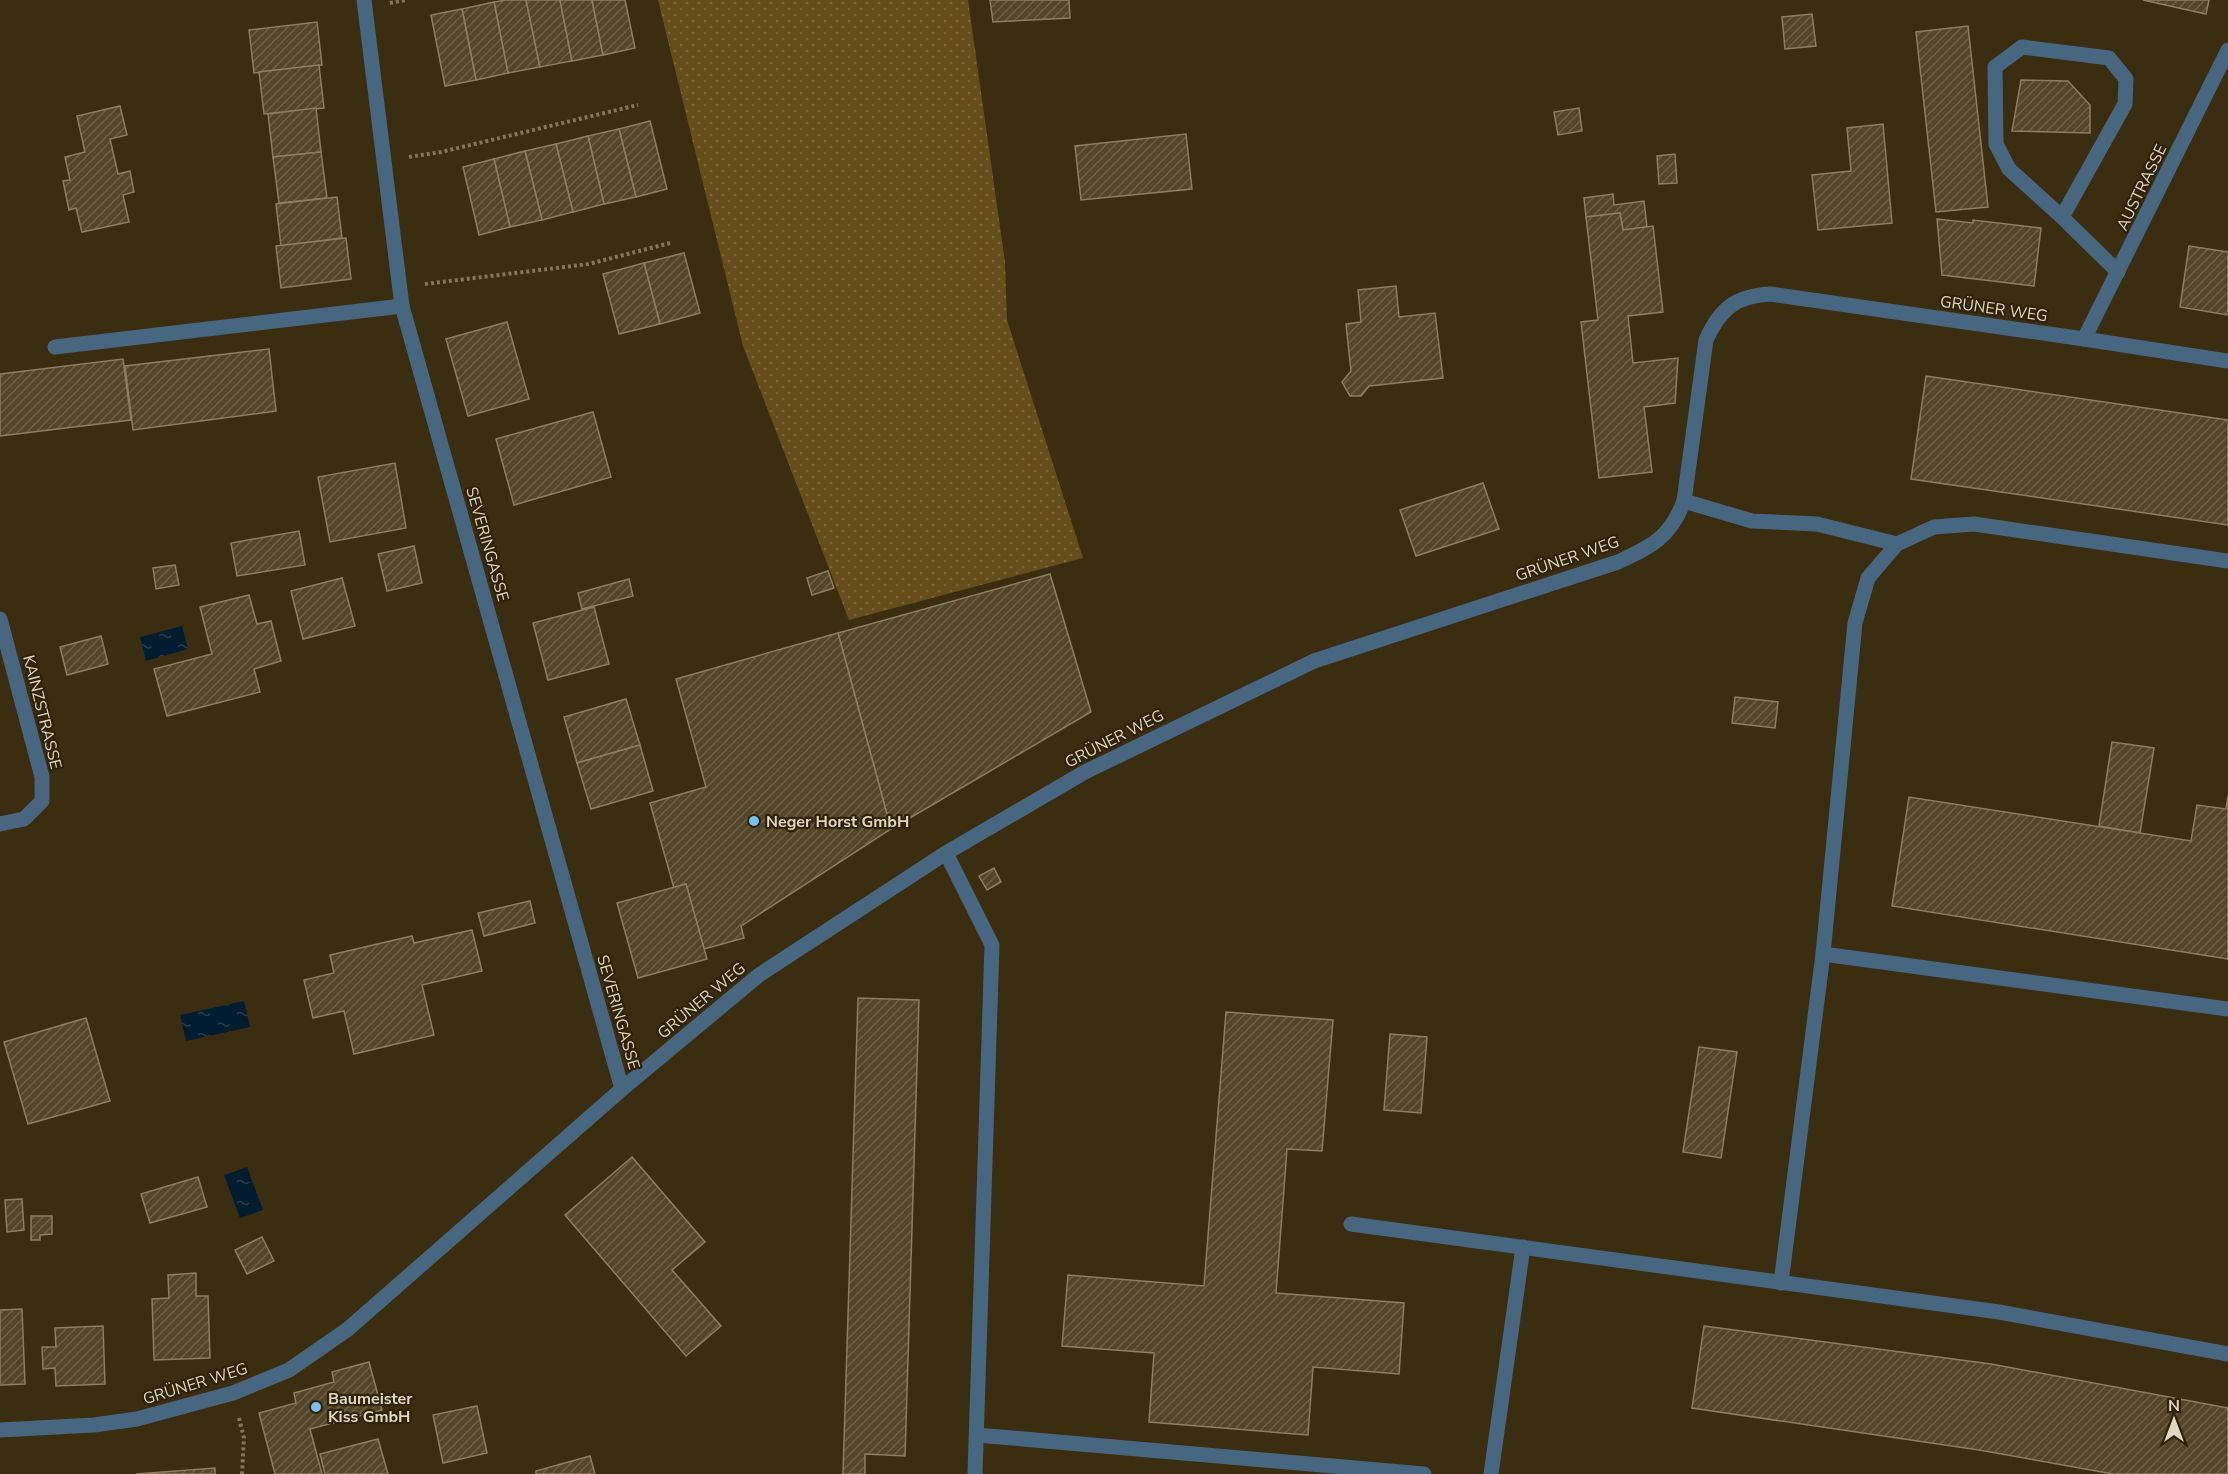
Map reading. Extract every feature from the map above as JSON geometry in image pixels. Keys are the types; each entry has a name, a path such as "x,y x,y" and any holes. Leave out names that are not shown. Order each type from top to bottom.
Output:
{"street":[{"name":"SEVERINGASSE","path":"364,0 402,306 622,1089"},
{"path":"2062,217 2125,105 2126,79 2109,58 2022,47 1995,67 1996,144 2009,169 2118,272"},
{"name":"AUSTRASSE","path":"2085,339 2228,50"},
{"name":"GRÜNER WEG","path":"0,1430 84,1426 138,1419 233,1393 289,1370 348,1329 622,1089 759,975 946,853 1085,772 1314,661 1618,562 1651,547 1667,534 1677,519 1684,501 1706,340 1714,322 1736,301 1752,295 1770,294 2228,361"},
{"path":"55,347 402,306"},
{"path":"1684,501 1752,521 1817,524 1897,544"},
{"path":"1780,1283 1823,954 1855,622 1868,578 1897,544 1934,527 1974,524 2228,561"},
{"name":"KAINZSTRASSE","path":"0,619 42,777 42,801 24,819 0,824"},
{"path":"946,853 992,945 975,1474"},
{"path":"1823,954 2228,1010"},
{"path":"1351,1224 2000,1312 2228,1354"},
{"path":"1491,1474 1523,1247"},
{"path":"977,1435 1424,1474"}],"path":[{"path":"385,160 441,152 638,105"},
{"path":"400,286 589,264 670,243"},
{"path":"237,1410 244,1438 242,1474"}],"shaded area":[{"path":"658,0 968,0 1005,262 1007,320 1083,558 849,620 743,346"}],"water":[{"path":"182,626 188,649 146,661 140,637"},
{"path":"244,1001 250,1027 186,1041 180,1015"},
{"path":"247,1167 263,1210 240,1218 224,1175"}],"building":[{"path":"526,0 540,67 508,73 494,2"},
{"path":"526,0 560,0 572,61 540,67"},
{"path":"560,0 592,0 603,55 572,61"},
{"path":"592,0 625,0 635,48 603,55"},
{"path":"990,0 1069,0 1070,18 993,22"},
{"path":"2143,0 2209,0 2206,14"},
{"path":"494,2 508,73 476,80 462,9"},
{"path":"462,9 476,80 445,86 431,15"},
{"path":"1812,14 1816,46 1785,49 1782,17"},
{"path":"317,22 322,65 254,73 249,30"},
{"path":"1968,26 1988,207 1936,212 1916,32"},
{"path":"319,65 324,108 264,114 259,72"},
{"path":"2021,80 2068,81 2090,105 2090,133 2012,131"},
{"path":"120,106 127,135 110,139 118,174 130,171 134,192 123,195 129,222 82,232 76,208 69,210 63,181 70,180 65,157 85,152 77,116"},
{"path":"316,108 321,152 273,157 268,114"},
{"path":"1579,108 1582,131 1558,135 1554,112"},
{"path":"650,121 667,189 636,197 619,129"},
{"path":"1883,124 1892,223 1818,230 1812,175 1851,171 1847,128"},
{"path":"619,129 636,197 604,204 588,136"},
{"path":"1186,134 1192,189 1081,200 1075,146"},
{"path":"588,136 604,204 573,212 556,144"},
{"path":"556,144 573,212 542,220 525,151"},
{"path":"525,151 542,220 510,227 494,159"},
{"path":"321,152 327,198 279,203 273,157"},
{"path":"1675,154 1677,183 1659,184 1657,156"},
{"path":"494,159 510,227 479,235 463,167"},
{"path":"1613,194 1614,205 1644,201 1647,227 1623,230 1620,213 1586,217 1584,198"},
{"path":"337,197 342,238 281,246 276,204"},
{"path":"1620,213 1623,230 1653,226 1663,312 1628,316 1633,363 1678,358 1675,403 1644,407 1652,472 1599,478 1581,322 1598,320 1586,217"},
{"path":"1937,219 1973,223 1973,220 2041,228 2034,286 1942,275"},
{"path":"346,238 351,279 281,288 276,246"},
{"path":"2189,246 2228,252 2228,315 2180,307"},
{"path":"684,253 700,313 660,324 644,263"},
{"path":"644,263 660,324 619,334 603,274"},
{"path":"1396,286 1399,317 1435,313 1443,378 1369,386 1361,396 1350,396 1342,382 1351,371 1346,324 1361,322 1358,290"},
{"path":"507,322 529,399 468,416 446,339"},
{"path":"269,349 276,411 133,430 125,366"},
{"path":"123,359 131,420 0,436 0,374"},
{"path":"1926,376 2228,420 2228,525 1911,479"},
{"path":"593,412 611,477 514,505 496,439"},
{"path":"395,463 406,528 330,542 318,477"},
{"path":"1483,483 1499,529 1416,556 1400,510"},
{"path":"299,531 305,565 237,576 231,543"},
{"path":"414,546 422,583 387,591 378,554"},
{"path":"175,565 179,585 156,589 153,568"},
{"path":"828,571 834,588 812,595 807,578"},
{"path":"1050,574 1091,712 891,829 838,633"},
{"path":"342,578 355,626 303,639 291,591"},
{"path":"629,579 633,596 582,609 578,593"},
{"path":"249,595 257,624 271,621 281,661 254,669 260,692 167,716 154,669 212,654 200,607"},
{"path":"594,607 609,664 548,680 533,623"},
{"path":"838,633 891,829 741,926 744,938 704,949 686,884 674,888 650,803 706,787 676,679"},
{"path":"101,636 108,664 67,675 60,647"},
{"path":"1735,697 1778,702 1775,728 1732,723"},
{"path":"626,699 640,745 577,763 564,717"},
{"path":"2112,742 2154,748 2140,833 2099,826"},
{"path":"640,745 653,791 591,809 577,763"},
{"path":"2228,796 2228,959 1892,906 1909,797 2191,841 2197,805 2226,809"},
{"path":"994,868 1001,882 987,890 979,876"},
{"path":"686,884 707,959 638,978 617,903"},
{"path":"530,901 535,923 484,936 478,913"},
{"path":"472,930 482,971 422,985 434,1035 354,1054 344,1011 313,1018 304,980 334,973 330,955 412,936 414,943"},
{"path":"858,998 919,1000 905,1456 865,1454 865,1474 843,1474"},
{"path":"1226,1012 1333,1020 1322,1151 1287,1149 1276,1293 1404,1303 1399,1374 1313,1367 1308,1435 1149,1422 1154,1353 1062,1346 1068,1275 1204,1286"},
{"path":"86,1018 110,1101 28,1124 4,1042"},
{"path":"1390,1034 1427,1037 1421,1113 1384,1110"},
{"path":"1699,1047 1737,1052 1721,1158 1683,1152"},
{"path":"632,1157 705,1242 672,1270 721,1326 686,1356 565,1215"},
{"path":"198,1177 207,1207 150,1223 141,1194"},
{"path":"22,1199 24,1230 7,1232 5,1200"},
{"path":"31,1216 52,1216 52,1234 40,1235 40,1240 31,1240"},
{"path":"262,1237 274,1261 247,1274 235,1250"},
{"path":"196,1273 196,1296 208,1296 210,1358 154,1360 152,1299 169,1298 168,1275"},
{"path":"22,1309 25,1384 0,1385 0,1310"},
{"path":"103,1326 105,1384 56,1386 55,1368 43,1369 42,1347 56,1347 55,1328"},
{"path":"1704,1326 1991,1364 2228,1408 2228,1474 2113,1474 1979,1450 1692,1408"},
{"path":"369,1362 382,1410 310,1429 322,1474 275,1474 259,1413 296,1403 294,1393 334,1382 332,1372"},
{"path":"477,1406 487,1453 443,1463 433,1415"},
{"path":"378,1439 388,1474 325,1474 320,1454"},
{"path":"590,1456 595,1474 536,1474 536,1471"},
{"path":"215,1468 215,1474 136,1474"}],"place":[{"name":"Neger Horst GmbH","path":"754,821"},
{"name":"Baumeister Kiss GmbH","path":"316,1407"}]}
